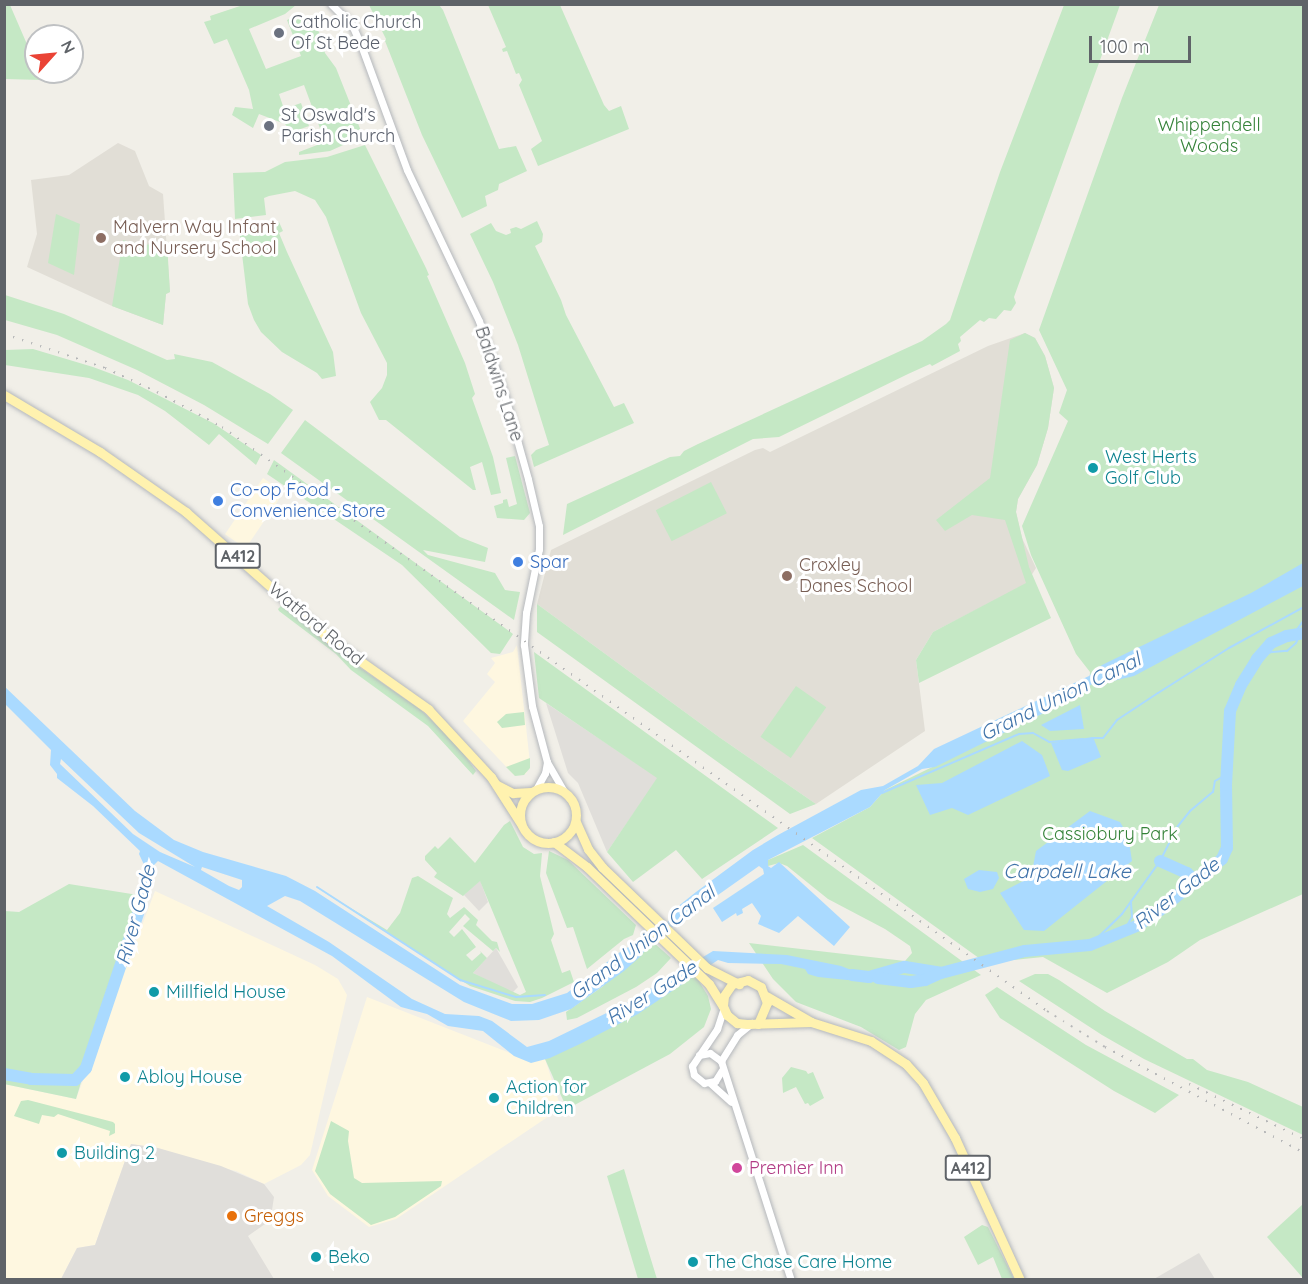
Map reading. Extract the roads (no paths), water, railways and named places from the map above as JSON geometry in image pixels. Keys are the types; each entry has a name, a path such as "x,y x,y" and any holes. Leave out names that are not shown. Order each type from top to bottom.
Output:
{"main road":[{"name":"Watford Road","path":"4,395 100,452 189,514 332,640 437,717 497,785 521,824"},
{"path":"497,785 513,793 549,787 564,792"},
{"path":"521,824 520,807 534,790"},
{"name":"A412","path":"564,792 573,802 576,822 592,854 630,894 678,938 691,960"},
{"path":"554,842 568,833 576,822"},
{"name":"A412","path":"521,824 533,839 554,842 586,867 670,946 691,960 703,971 724,1007"},
{"name":"A412","path":"703,971 739,984"},
{"path":"743,980 754,981 766,996 766,1009 755,1023 737,1023 724,1007 726,990 732,984 739,984 743,980"},
{"name":"A412","path":"766,996 810,1022 871,1041 906,1064 923,1083 955,1138 1020,1280"},
{"name":"A412","path":"755,1023 810,1022"}],"street":[{"name":"Baldwins Lane","path":"332,4 352,25 362,45 407,170 479,321 505,397 539,526 538,556 526,612 524,645 532,706 547,762 564,792"},
{"path":"534,790 545,773 547,762"},
{"path":"724,1007 717,1029 693,1062 694,1075 701,1082 710,1083 733,1103"},
{"path":"710,1083 719,1078 721,1064 737,1035 755,1023"},
{"path":"699,1055 710,1053 721,1064 791,1280"}],"water":[{"name":"Grand Union Canal","path":"1303,563 1303,586 1134,676 1113,681 1097,681 1058,706 935,767 922,769 885,790 870,807 768,860 768,866 771,868 779,862 850,927 834,946 798,916 779,933 758,924 761,916 752,903 742,909 743,913 737,916 736,913 722,922 713,908 764,874 763,869 759,866 650,943 641,956 624,971 571,1009 539,1020 511,1021 464,1002 300,901 285,896 267,906 329,942 412,999 445,1014 479,1016 492,1021 527,1047 549,1041 625,1004 713,951 787,955 841,966 869,977 847,980 818,977 808,974 805,969 781,964 728,963 718,960 638,1014 550,1058 531,1063 514,1056 483,1031 448,1026 427,1014 401,1007 332,956 158,861 154,865 148,894 137,920 146,869 139,854 140,851 93,806 57,778 57,774 50,765 51,750 5,704 4,686 135,811 174,840 203,852 286,876 315,891 460,985 512,1004 532,1004 567,993 624,949 644,940 671,919 676,908 696,892 753,850 778,835 861,790 883,786 918,766 934,749 1089,676 1102,665 1251,593","holes":["61,759 139,833 195,867 160,852 133,834 60,764","202,867 242,880 242,887 239,890 229,886 201,870"]},
{"path":"1080,705 1084,729 1050,731 1041,725"},
{"path":"1093,737 1101,757 1068,771 1062,770 1051,743"},
{"path":"1022,741 1042,755 1050,776 968,815 952,808 930,815 916,785 942,783"},
{"name":"Carpdell Lake","path":"1090,811 1120,822 1128,835 1132,861 1044,931 1024,930 1000,893 1031,877 1036,851"},
{"path":"979,870 997,872 999,878 993,889 980,892 968,889 964,879"}],"waterway":[{"path":"1092,738 1103,738 1117,720 1158,693 1229,648 1304,607"},
{"path":"1293,635 1304,620"},
{"name":"River Gade","path":"852,975 869,977 905,967 941,973 1025,951 1090,945 1139,925 1160,910 1222,859 1227,848 1226,785 1230,711 1241,685 1257,659 1271,643 1287,636 1304,633"},
{"path":"1262,653 1287,651 1296,643 1300,634"},
{"name":"Grand Union Canal","path":"882,793 1019,734 1033,733 1049,742 1083,739"},
{"path":"1090,945 1122,914 1160,861 1178,826 1190,811 1213,792 1215,781 1226,775"},
{"path":"1160,861 1187,873 1194,880"},
{"path":"317,887 460,980 516,997 545,995"},
{"path":"1123,933 1132,917 1131,901"},
{"name":"River Gade","path":"4,1074 31,1079 75,1080 86,1068 141,905"},
{"path":"878,978 911,982 925,980 941,973"}],"railway":[{"path":"4,334 105,368 157,392 222,427 1047,1011 1105,1047 1304,1153"},
{"path":"1189,1084 1304,1139"}],"place":[{"name":"Catholic Church Of St Bede","path":"279,33"},
{"name":"St Oswald's Parish Church","path":"269,126"},
{"name":"Malvern Way Infant and Nursery School","path":"101,238"},
{"name":"West Herts Golf Club","path":"1093,468"},
{"name":"Co-op Food - Convenience Store","path":"218,501"},
{"name":"Spar","path":"518,562"},
{"name":"Croxley Danes School","path":"787,576"},
{"name":"Millfield House","path":"154,992"},
{"name":"Abloy House","path":"125,1077"},
{"name":"Action for Children","path":"494,1098"},
{"name":"Building 2","path":"62,1153"},
{"name":"Premier Inn","path":"737,1168"},
{"name":"Greggs","path":"232,1216"},
{"name":"Beko","path":"316,1257"},
{"name":"The Chase Care Home","path":"693,1262"}],"park label":[{"name":"Whippendell Woods","path":"1209,136"},
{"name":"Cassiobury Park","path":"1110,834"}]}
